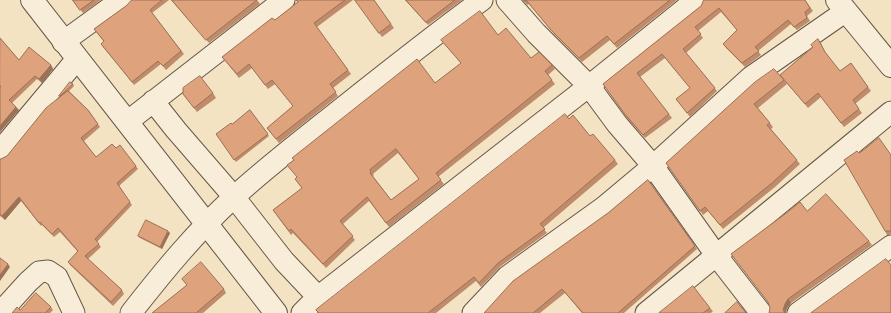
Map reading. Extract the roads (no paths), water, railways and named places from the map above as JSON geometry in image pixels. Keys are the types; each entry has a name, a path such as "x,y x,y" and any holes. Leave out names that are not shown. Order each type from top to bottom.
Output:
{"street":[{"path":"32,0 63,42 276,313"},
{"path":"63,42 121,0"},
{"path":"127,122 284,0"},
{"path":"131,313 171,262 234,197 276,161 412,52 482,0"},
{"path":"507,0 536,33 589,86 617,124 653,166 716,255 761,313"},
{"path":"302,313 318,297 589,86 696,0"},
{"path":"472,313 508,276 604,207 653,166 751,77 841,6 891,66"},
{"path":"0,151 77,59"},
{"path":"153,101 234,197 284,261 318,297"},
{"path":"646,313 891,112"},
{"path":"798,313 891,246"},
{"path":"0,313 39,272 48,271 57,277 74,313"}]}
